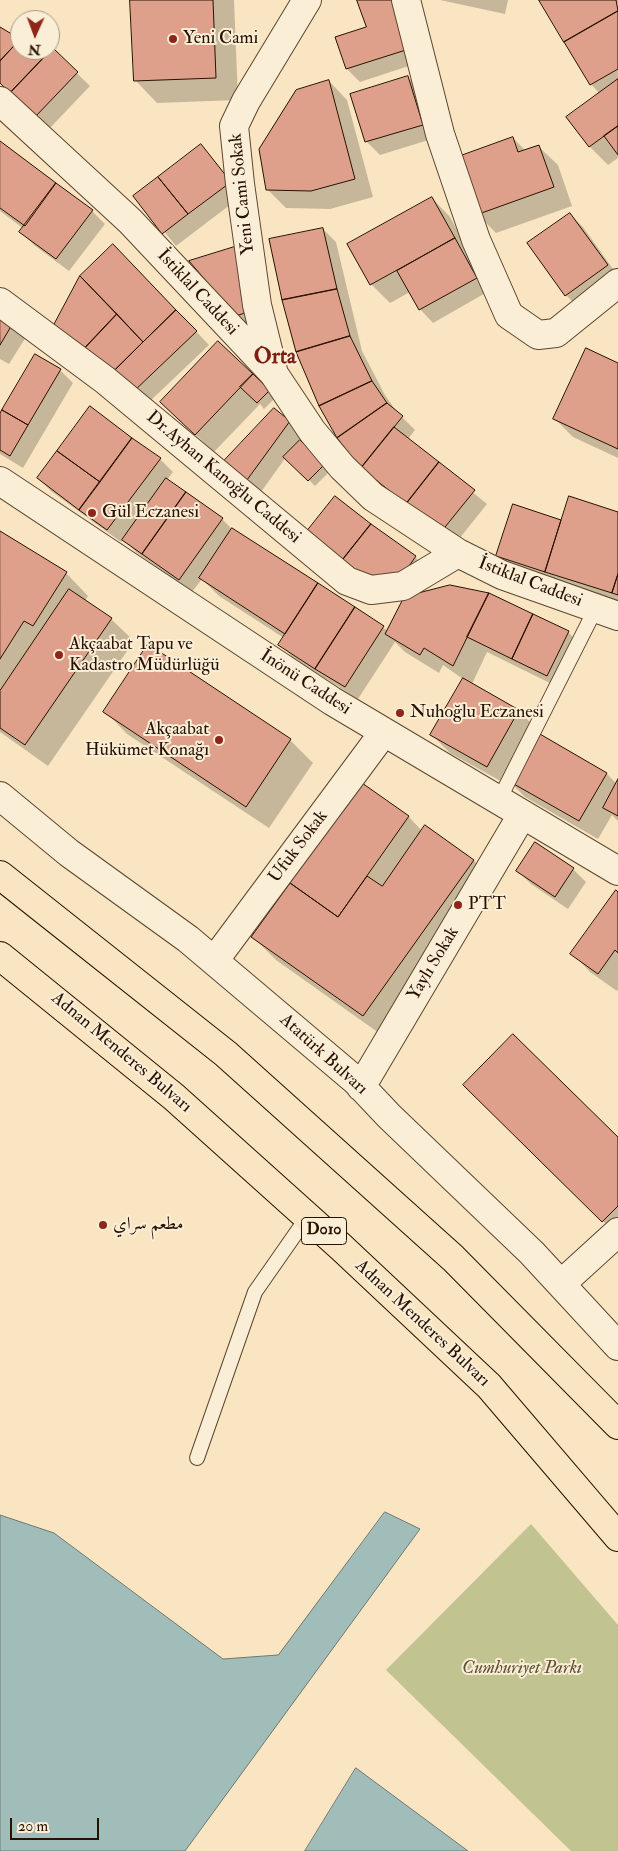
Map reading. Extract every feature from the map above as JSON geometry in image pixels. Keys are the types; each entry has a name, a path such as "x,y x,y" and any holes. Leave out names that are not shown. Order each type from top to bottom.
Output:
{"highway":[{"path":"0,876 226,1054 453,1258 618,1425"},
{"name":"Adnan Menderes Bulvarı","path":"0,956 174,1097 308,1216 489,1386 618,1537"}],"street":[{"name":"Yeni Cami Sokak","path":"274,374 257,305 234,126 246,101 307,0"},
{"path":"406,0 440,134 476,240 509,315 538,335 556,333 618,283"},
{"name":"İstiklal Caddesi","path":"0,101 130,221 274,374 312,431 342,467 373,497 458,553 502,576 607,612"},
{"name":"Dr.Ayhan Kanoğlu Caddesi","path":"0,302 105,380 347,581 371,590 403,586 458,553"},
{"name":"İnönü Caddesi","path":"0,481 332,702 618,871"},
{"name":"Ufuk Sokak","path":"214,961 384,732"},
{"name":"Atatürk Bulvarı","path":"0,796 70,853 188,939 361,1088 532,1253 618,1346"},
{"name":"Yaylı Sokak","path":"361,1088 522,814"},
{"path":"561,1284 618,1232"}],"lane":[{"path":"499,800 607,612"},
{"path":"196,1458 255,1292 308,1216"}],"green space":[{"name":"Cumhuriyet Parkı","path":"531,1524 618,1625 618,1851 571,1851 386,1670"}],"water":[{"path":"385,1512 420,1529 185,1851 0,1851 0,1515 54,1533 223,1659 278,1655"},
{"path":"356,1768 468,1851 305,1851"}],"building":[{"name":"Yeni Cami","path":"130,0 213,0 216,78 134,81"},
{"path":"357,0 393,0 409,49 346,69 335,37 366,27"},
{"path":"539,0 616,0 618,11 564,42"},
{"path":"618,11 618,69 590,85 564,42"},
{"path":"0,27 10,33 10,50 0,61"},
{"path":"10,50 10,60 42,60 10,93 0,83 0,61"},
{"path":"60,55 78,72 35,117 10,93 42,60 60,60"},
{"path":"408,76 423,125 365,142 350,94"},
{"path":"618,79 618,126 589,147 566,117"},
{"path":"329,80 355,179 311,191 266,190 259,149 296,90"},
{"path":"618,126 618,155 604,136"},
{"path":"513,137 518,152 539,145 554,187 476,215 455,158"},
{"path":"0,141 56,183 25,226 0,208"},
{"path":"201,144 231,182 188,214 158,177"},
{"path":"158,177 188,214 162,234 133,196"},
{"path":"56,183 93,210 56,259 19,232"},
{"path":"432,197 455,238 370,285 347,244"},
{"path":"570,213 608,265 565,296 527,243"},
{"path":"323,228 337,289 282,300 269,239"},
{"path":"455,238 477,278 419,310 397,271"},
{"path":"113,244 176,310 143,342 80,276"},
{"path":"244,244 253,310 236,316 189,261"},
{"path":"80,276 117,314 83,350 54,325"},
{"path":"337,289 350,336 296,352 282,300"},
{"path":"176,310 197,331 133,392 111,374"},
{"path":"0,314 13,323 0,345"},
{"path":"117,314 143,342 111,374 83,350"},
{"path":"350,336 372,381 319,406 296,352"},
{"path":"218,341 253,374 195,435 160,402"},
{"path":"586,348 618,363 618,449 553,419"},
{"path":"35,354 61,369 28,425 2,410"},
{"path":"253,374 270,390 257,403 240,387"},
{"path":"372,381 387,403 337,438 319,406"},
{"path":"387,403 403,416 361,468 337,438"},
{"path":"90,406 132,438 100,482 57,451"},
{"path":"274,408 290,421 247,480 222,463"},
{"path":"2,410 28,425 10,456 0,450 0,414"},
{"path":"394,427 439,462 406,504 361,468"},
{"path":"132,438 161,458 107,530 79,510"},
{"path":"300,440 325,464 308,481 283,457"},
{"path":"57,451 100,482 79,510 37,478"},
{"path":"439,462 475,490 441,532 406,504"},
{"path":"166,478 186,492 142,554 122,540"},
{"path":"186,492 223,518 179,580 142,554"},
{"path":"335,496 371,524 336,568 300,540"},
{"path":"569,496 618,512 618,574 612,593 545,572"},
{"path":"513,504 561,520 545,572 496,556"},
{"path":"371,524 416,556 400,579 357,583 336,568"},
{"path":"232,528 318,583 285,634 199,578"},
{"path":"0,531 67,572 33,626 24,621 0,659"},
{"path":"618,574 618,595 612,593"},
{"path":"318,583 355,607 315,669 278,645"},
{"path":"450,585 489,593 453,666 424,648 420,655 385,634 404,597"},
{"path":"69,589 112,618 25,745 0,728 0,691"},
{"path":"489,593 533,614 512,659 467,637"},
{"path":"355,607 384,626 345,687 315,669"},
{"path":"533,614 569,631 547,676 512,659"},
{"path":"148,644 291,739 246,807 103,712"},
{"path":"463,678 519,710 487,767 430,735"},
{"path":"533,730 607,773 579,821 505,779"},
{"path":"618,779 618,816 603,808"},
{"path":"362,783 409,816 338,917 290,883"},
{"path":"425,825 474,860 363,1016 251,937 290,883 338,917 367,876 382,886"},
{"path":"535,842 574,868 555,897 516,871"},
{"path":"616,890 618,892 618,953 615,950 598,974 570,954"},
{"path":"513,1034 618,1137 618,1206 602,1222 463,1085"}],"place":[{"name":"Yeni Cami","path":"173,39"},
{"name":"Gül Eczanesi","path":"92,513"},
{"name":"Akçaabat Tapu ve Kadastro Müdürlüğü","path":"59,655"},
{"name":"Nuhoğlu Eczanesi","path":"400,713"},
{"name":"Akçaabat Hükümet Konağı","path":"219,740"},
{"name":"PTT","path":"458,905"},
{"name":"مطعم سراي","path":"103,1225"}],"district":[{"name":"Orta","path":"275,358"}]}
